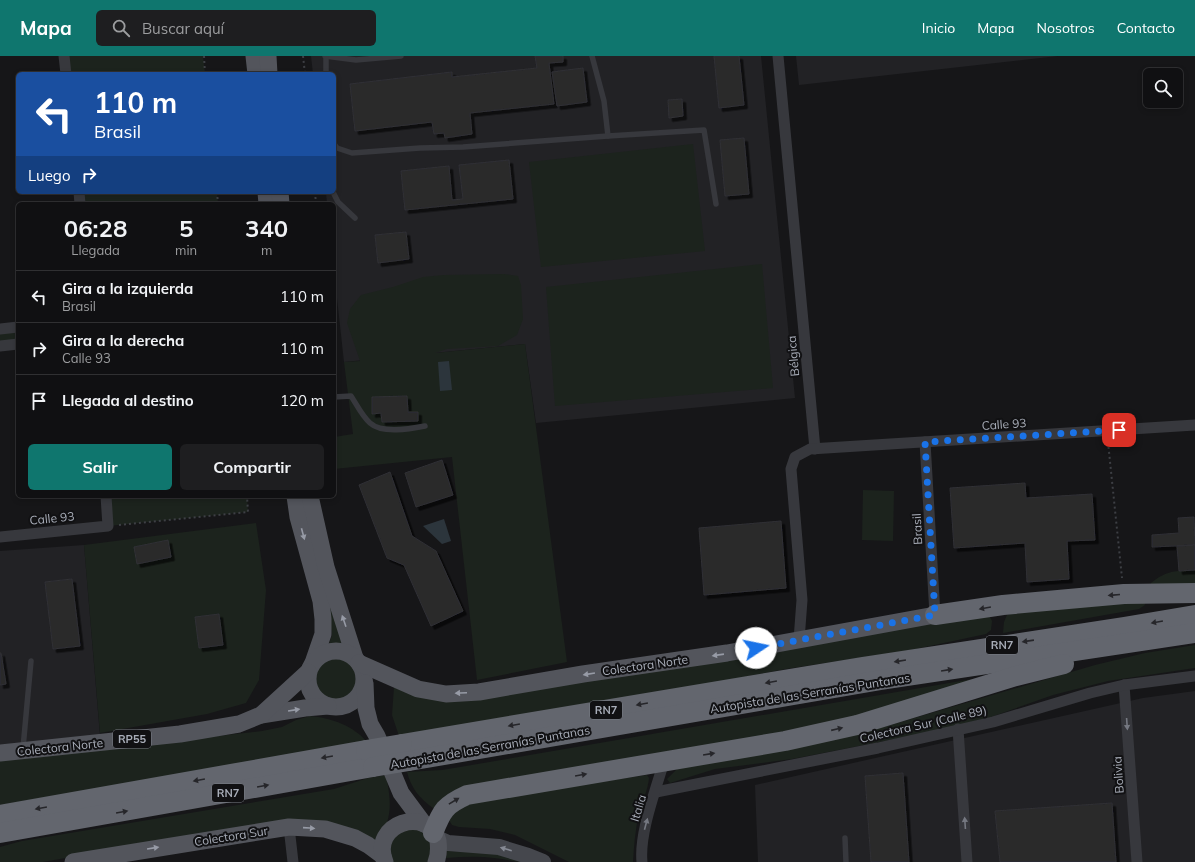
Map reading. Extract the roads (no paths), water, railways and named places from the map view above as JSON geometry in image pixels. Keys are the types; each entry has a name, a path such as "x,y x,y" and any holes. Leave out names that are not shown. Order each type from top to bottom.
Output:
{"highway":[{"path":"935,615 1003,605 1124,594 1195,593"},
{"name":"Autopista de las Serranías Puntanas","path":"406,752 862,667 1195,615"},
{"name":"Autopista de las Serranías Puntanas","path":"0,816 406,752 1195,633"},
{"path":"431,832 440,814 446,807 453,801 467,795 785,742 858,725 1016,676 1159,639"},
{"name":"Autopista de las Serranías Puntanas","path":"0,833 83,818 369,758"},
{"path":"0,840 83,818"}],"main road":[{"path":"254,56 256,72"},
{"path":"268,56 269,72"},
{"name":"RP55","path":"295,498 298,517 321,601 323,619 323,634 311,666 307,680 309,689 313,697 320,703 331,707 342,707 355,700 360,694 363,687 360,666 348,653 330,651 321,654 311,666"},
{"path":"310,498 326,567 360,666 370,724 377,736 401,793 431,832 439,848 436,862"},
{"name":"Colectora Norte","path":"360,666 418,689 446,694 479,692 583,674 727,653 935,615"},
{"name":"Colectora Norte","path":"261,715 311,666"},
{"path":"331,707 370,724"},
{"name":"Colectora Norte","path":"0,753 180,734 239,724 261,715 305,708 331,707"},
{"path":"384,859 382,847 384,838 389,831 398,810 401,793"},
{"path":"389,831 396,825 415,821 448,844 498,847 543,862"},
{"name":"Colectora Sur","path":"73,862 131,857 289,827 325,829 348,835 368,845 384,859"}],"street":[{"path":"64,56 66,72"},
{"name":"Bélgica","path":"778,56 815,449"},
{"path":"0,329 16,327"},
{"path":"0,346 16,344"},
{"name":"Calle 93","path":"815,449 1195,425"},
{"name":"Brasil","path":"925,442 935,615"},
{"path":"799,640 802,600 791,469 795,457 810,449 815,449"},
{"name":"Calle 93","path":"0,537 108,526 106,498"},
{"name":"Colectora Sur (Calle 89)","path":"656,792 870,750 993,722 1090,693 1124,685 1195,676"},
{"name":"Bolivia","path":"1124,685 1137,862"},
{"path":"958,729 967,862"},
{"name":"Italia","path":"642,862 641,854 645,827 664,761"},
{"path":"289,827 293,862"}],"lane":[{"path":"326,72 325,56 356,60 401,56"},
{"path":"592,56 604,101 608,136"},
{"path":"336,147 352,153 704,130 716,204"},
{"path":"333,194 338,202 355,218"},
{"path":"336,397 351,396 363,416 372,425 384,429 425,426"},
{"path":"23,751 31,661"},
{"path":"845,838 846,862"}]}
